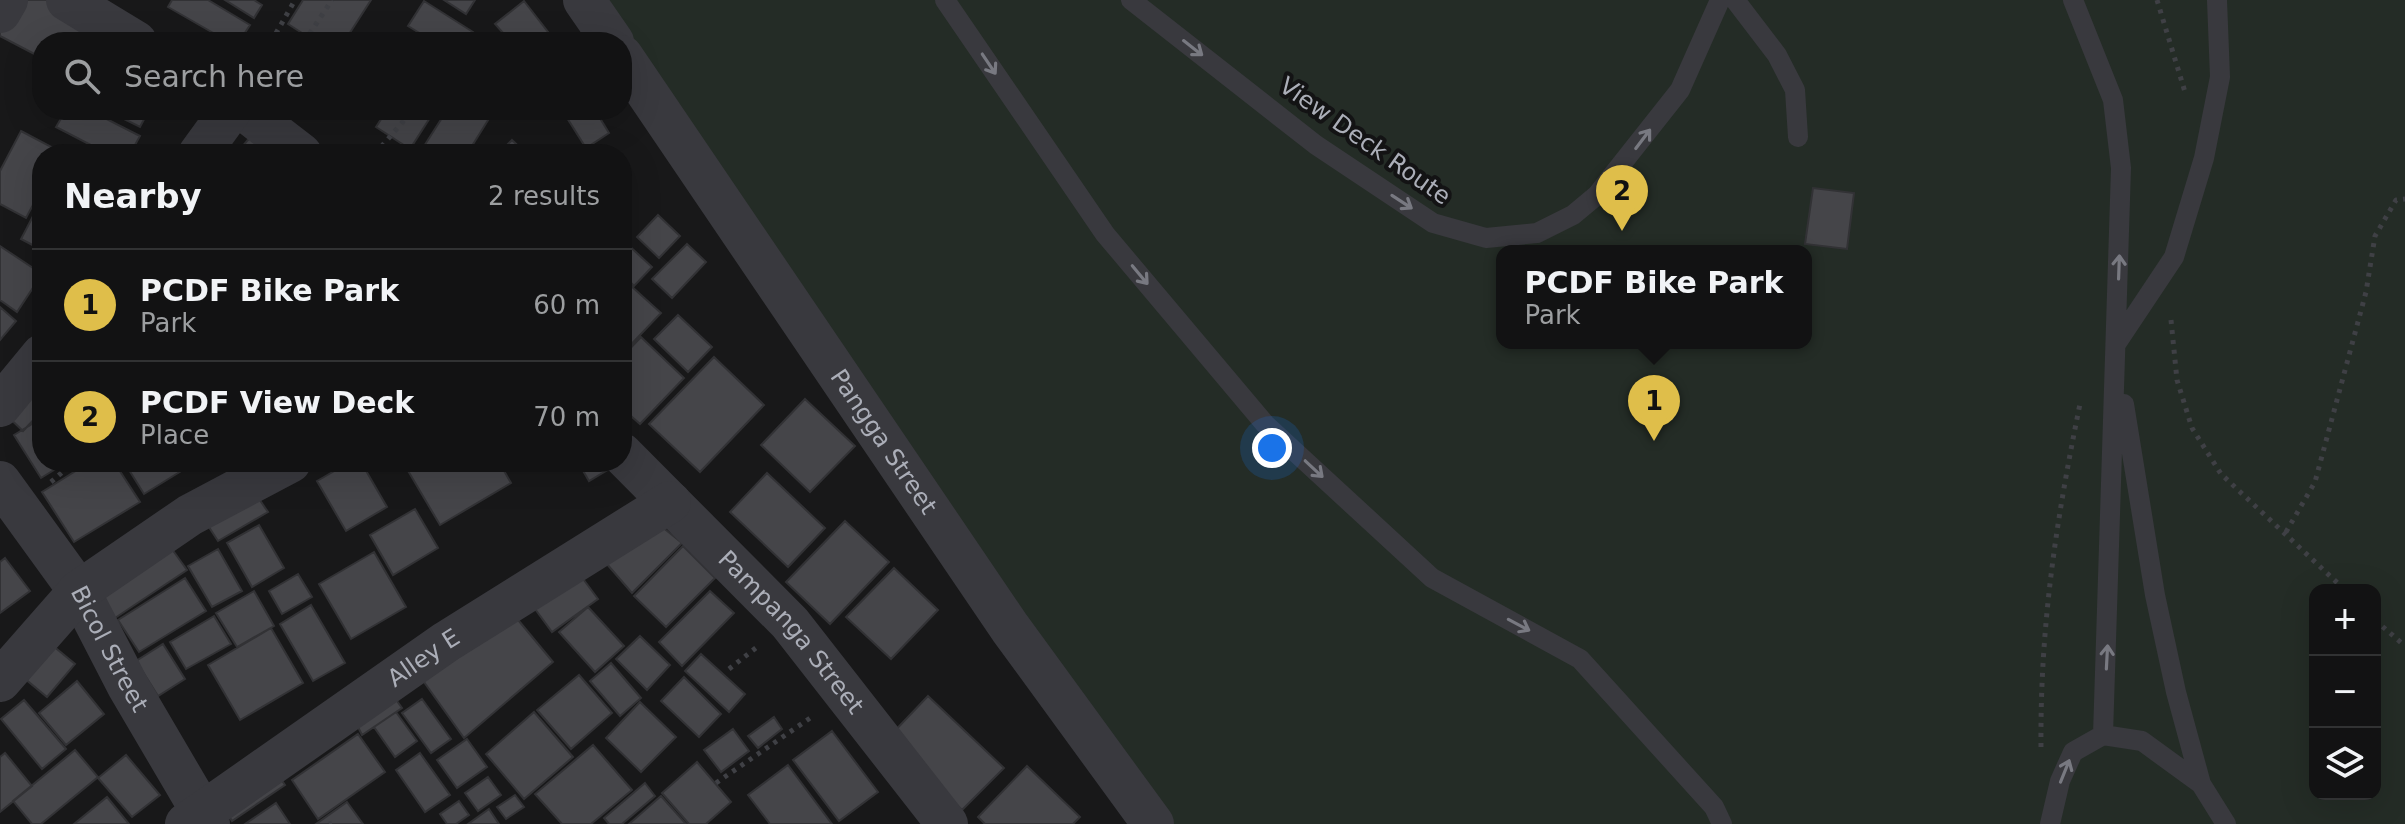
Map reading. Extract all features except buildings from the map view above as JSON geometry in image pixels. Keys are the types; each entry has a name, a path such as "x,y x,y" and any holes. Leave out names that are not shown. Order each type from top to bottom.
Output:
{"street":[{"path":"0,12 7,0"},
{"path":"67,0 120,32"},
{"path":"584,0 606,32"},
{"name":"Pangga Street","path":"632,71 1010,628 1153,824"},
{"path":"206,144 224,120"},
{"path":"257,120 288,144"},
{"path":"0,406 32,367"},
{"name":"Pampanga Street","path":"632,464 790,623 947,824"},
{"path":"0,681 79,591 190,515 271,472"},
{"name":"Bicol Street","path":"0,482 79,591 199,820"},
{"name":"Alley E","path":"199,820 446,642 670,502"}],"lane":[{"path":"945,0 1105,234 1265,424 1432,578 1580,659 1714,807 1722,824"},
{"name":"View Deck Route","path":"1131,0 1316,145 1377,186 1433,223 1486,238 1537,233 1573,215 1597,195 1680,90 1720,0"},
{"path":"1735,0 1777,55 1795,90 1798,137"},
{"path":"2073,0 2113,100 2121,168 2103,735"},
{"path":"2217,0 2220,77 2204,158 2174,257 2115,345 2155,595 2201,784 2226,824"},
{"path":"2050,824 2060,781 2073,752 2103,735 2142,741 2201,784"}],"path":[{"path":"277,32 295,0"},
{"path":"311,32 332,0"},
{"path":"2157,0 2204,158"},
{"path":"384,144 404,120"},
{"path":"2286,532 2315,482 2366,292 2375,236 2396,200 2405,199"},
{"path":"2174,257 2170,325 2177,380 2192,428 2221,474 2339,584"},
{"path":"2041,750 2041,647 2056,521 2081,399"},
{"path":"2381,625 2405,646"},
{"path":"716,783 844,696"}],"shaded area":[{"path":"604,0 2405,0 2405,824 1174,824 1068,687 632,41 632,32 626,32"}],"place":[{"name":"PCDF View Deck","path":"1622,231"},
{"name":"PCDF Bike Park","path":"1654,441"}]}
